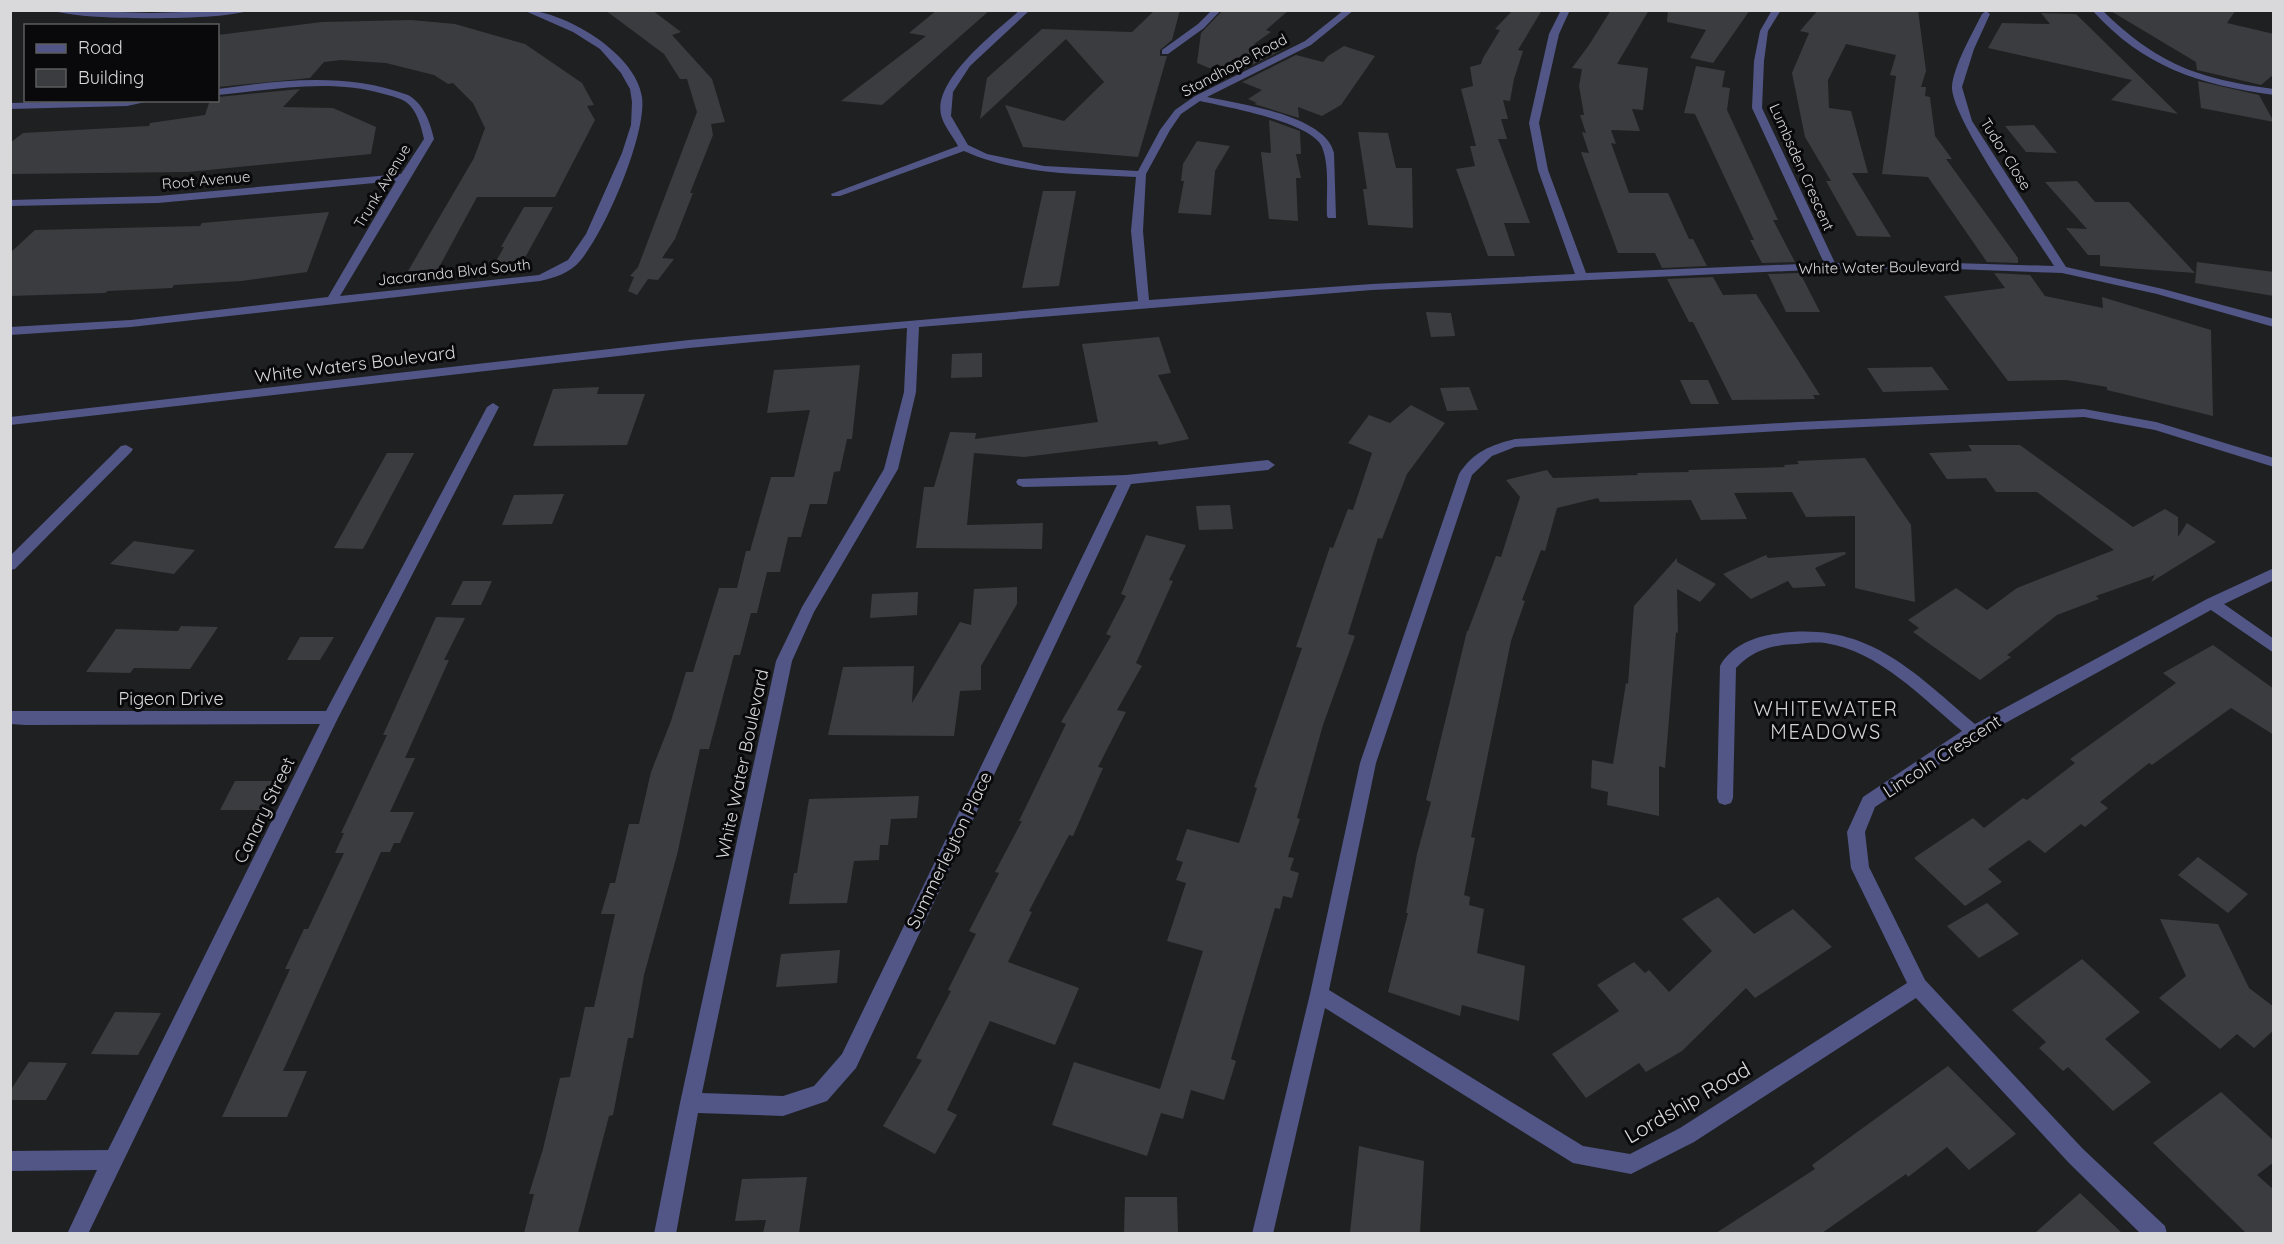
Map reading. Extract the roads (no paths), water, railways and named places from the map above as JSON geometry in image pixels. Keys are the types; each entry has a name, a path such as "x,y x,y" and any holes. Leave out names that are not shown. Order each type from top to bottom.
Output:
{"street":[{"path":"57,10 109,16 163,16 245,10"},
{"name":"Jacaranda Blvd South","path":"10,331 53,330 196,318 332,300 540,278 562,271 577,258 612,188 636,126 636,91 613,53 576,28 527,10"},
{"path":"1026,10 966,64 948,93 946,116 964,147 984,156 1044,169 1141,174"},
{"path":"1166,52 1201,26 1217,10"},
{"name":"Standhope Road","path":"1144,304 1137,231 1141,174 1165,130 1178,112 1198,98 1308,43 1350,10"},
{"path":"1566,10 1554,34 1534,123 1543,170 1582,277"},
{"name":"Lumbsden Crescent","path":"1777,10 1764,31 1759,62 1757,108 1831,266"},
{"path":"2096,10 2125,39 2167,65 2209,81 2274,92"},
{"name":"Tudor Close","path":"1986,14 1969,49 1957,87 1967,121 2061,270"},
{"name":"Trunk Avenue","path":"219,92 280,85 331,83 378,88 411,100 425,121 429,139 404,177 332,300"},
{"path":"1198,98 1291,121 1314,131 1327,144 1332,216"},
{"path":"10,106 139,102"},
{"path":"836,194 964,147"},
{"name":"Root Avenue","path":"10,203 150,200 404,177"},
{"name":"White Water Boulevard","path":"1144,304 1479,281 1831,266 1954,266 2061,270 2159,291 2274,323"},
{"name":"White Waters Boulevard","path":"10,421 703,342 1144,304"},
{"name":"White Water Boulevard","path":"665,1233 690,1103 784,662 807,611 891,469 910,392 913,325"},
{"name":"Canary Street","path":"77,1233 331,717 493,407"},
{"path":"1262,1233 1319,994 1368,763 1466,474 1474,462 1486,451 1515,443 1798,426 2084,413 2156,426 2274,463"},
{"path":"10,565 126,449"},
{"path":"1023,482 1126,480 1268,465"},
{"name":"Summerleyton Place","path":"690,1103 783,1106 820,1094 849,1061 1126,480"},
{"name":"Lincoln Crescent","path":"2157,1233 2076,1156 1918,986 1860,868 1856,832 1869,802 1974,732 2212,603 2274,573"},
{"path":"2212,603 2274,647"},
{"path":"1725,798 1728,666 1741,650 1766,640 1823,636 1861,647 1876,654 1974,732"},
{"name":"Pigeon Drive","path":"10,717 331,717"},
{"name":"Lordship Road","path":"1319,994 1580,1156 1631,1164 1687,1135 1918,986"},
{"path":"10,1161 113,1160"}],"district":[{"name":"WHITEWATER MEADOWS","path":"1826,720"}]}
